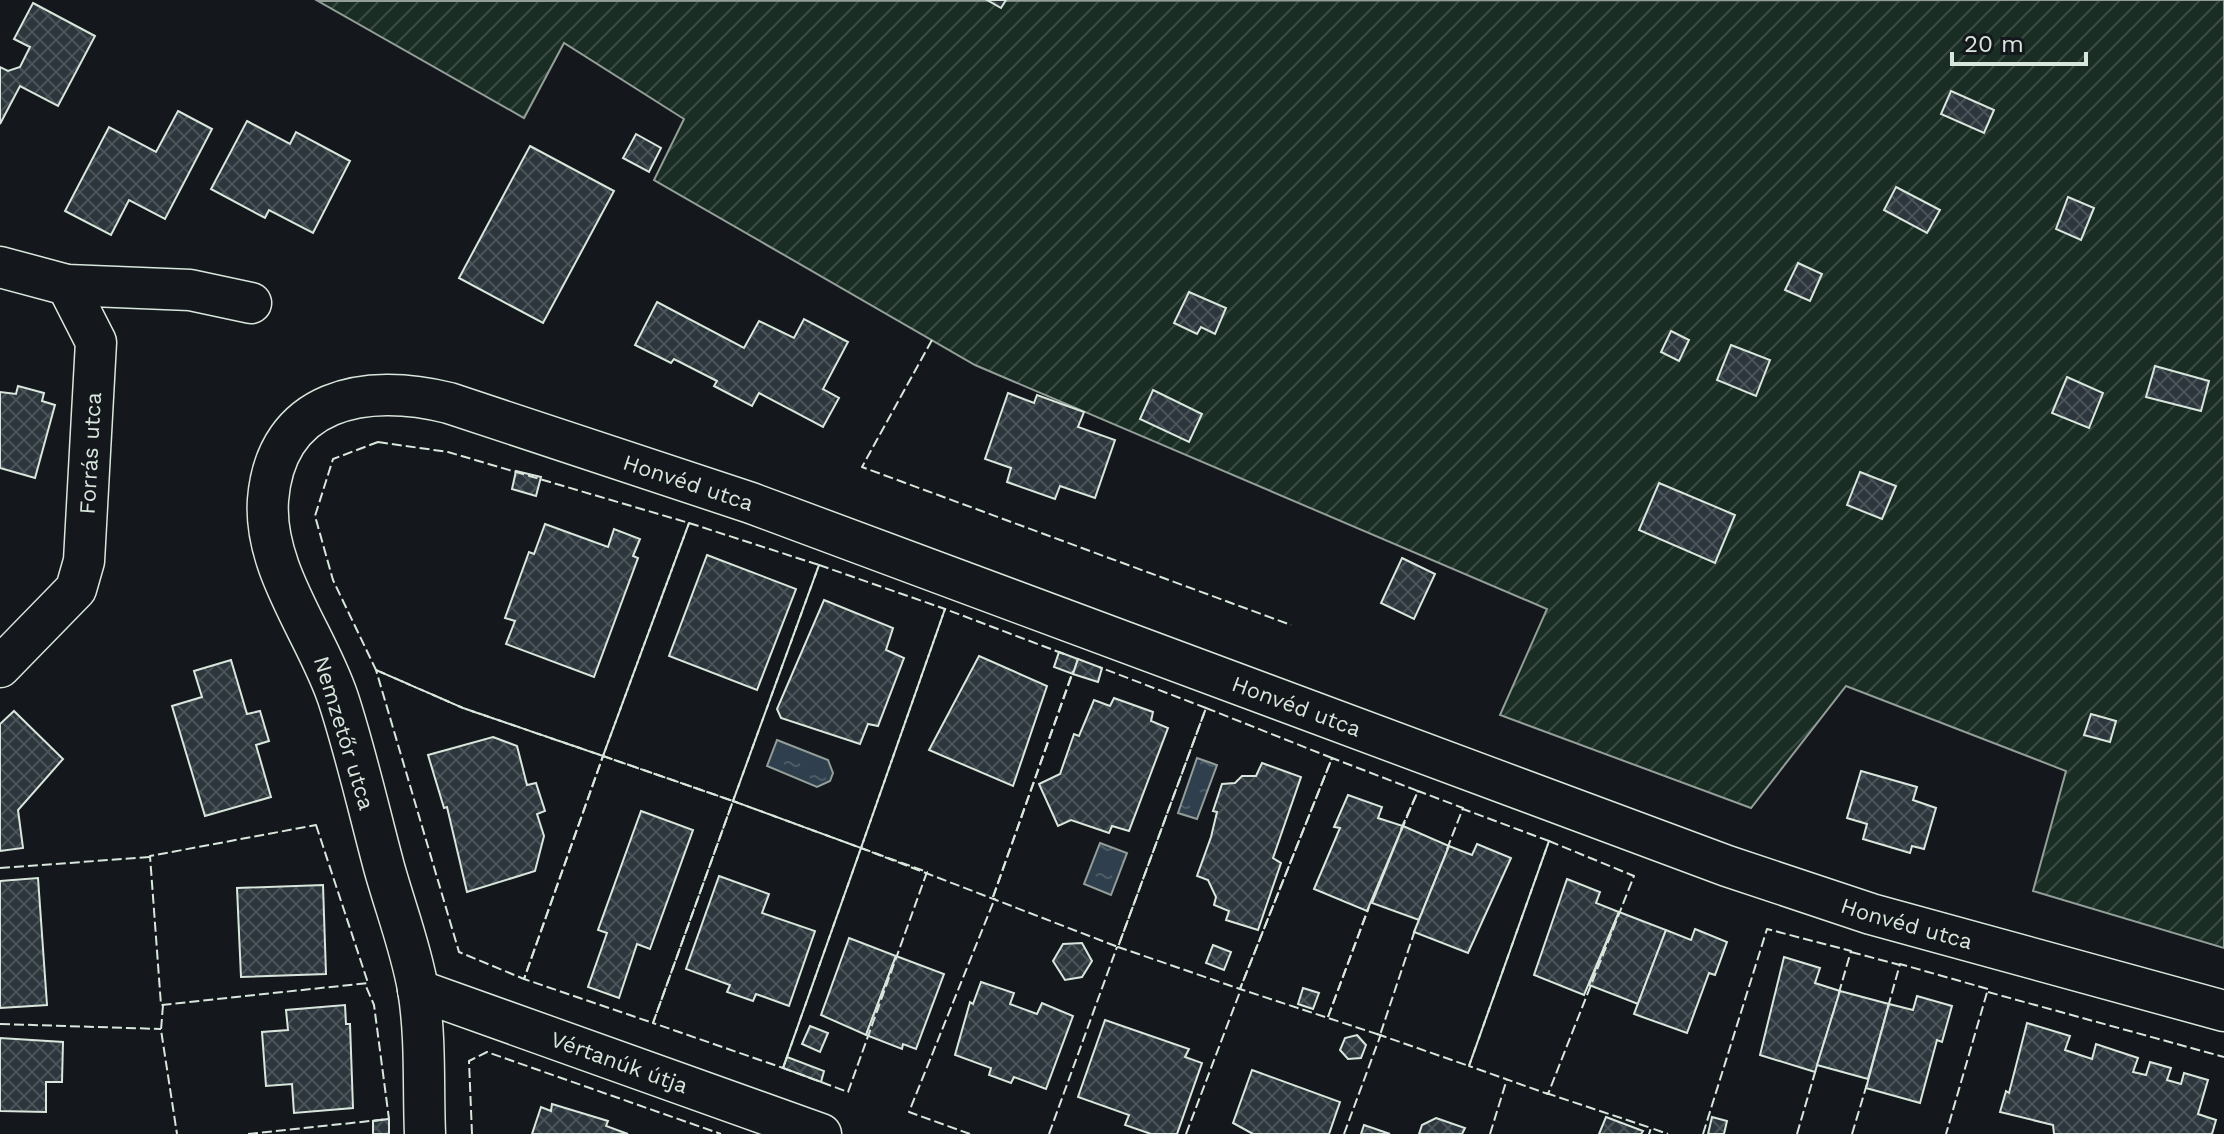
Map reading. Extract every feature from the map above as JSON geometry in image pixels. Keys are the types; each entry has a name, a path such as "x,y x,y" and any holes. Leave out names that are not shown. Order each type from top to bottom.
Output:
{"street":[{"path":"0,267 67,285 190,290 251,303"},
{"name":"Forrás utca","path":"0,667 76,589 84,561 96,342 67,285"},
{"name":"Nemzetőr utca","path":"373,396 348,398 306,417 289,434 279,455 268,501 279,562 338,700 418,990 425,1134"},
{"name":"Honvéd utca","path":"373,396 420,396 449,403 751,503 1727,866 1871,914 2224,1011"},
{"name":"Vértanúk útja","path":"418,990 821,1134"}],"green space":[{"path":"2224,0 2224,948 2033,891 2066,771 1846,686 1751,808 1500,715 1547,609 975,365 654,180 684,119 564,43 524,118 318,1"}],"water":[{"path":"777,740 828,760 833,773 830,781 817,787 767,766"},
{"path":"1197,758 1217,765 1197,819 1178,813"},
{"path":"1100,843 1127,853 1111,895 1084,884"}],"building":[{"path":"987,0 1006,0 1001,8"},
{"path":"33,3 95,36 58,106 20,86 0,124 0,67 8,71 20,67 30,47 14,39"},
{"path":"1951,91 1994,110 1984,133 1941,114"},
{"path":"178,111 212,129 165,219 129,200 111,235 65,211 109,127 156,152"},
{"path":"247,121 290,144 296,132 350,161 313,233 269,210 265,218 211,189"},
{"path":"636,134 661,148 649,172 623,158"},
{"path":"530,146 614,191 543,323 459,278"},
{"path":"1896,187 1940,210 1927,233 1884,210"},
{"path":"2068,197 2094,208 2081,240 2056,229"},
{"path":"1798,263 1822,274 1810,301 1785,290"},
{"path":"1189,292 1226,308 1215,334 1201,327 1197,334 1174,323"},
{"path":"657,302 744,348 759,321 794,338 804,319 848,342 823,389 839,398 823,427 759,393 752,406 714,386 717,381 674,359 671,363 635,345"},
{"path":"1671,331 1689,340 1679,361 1661,352"},
{"path":"1731,345 1770,360 1756,396 1717,380"},
{"path":"2155,366 2209,381 2201,411 2146,397"},
{"path":"2067,377 2103,393 2089,428 2052,413"},
{"path":"18,386 44,393 42,401 55,405 35,478 0,468 0,392 16,394"},
{"path":"1153,390 1202,414 1189,442 1140,419"},
{"path":"1008,393 1034,403 1037,395 1084,412 1078,427 1115,440 1095,498 1060,486 1055,499 1007,482 1011,468 985,459"},
{"path":"516,471 541,477 536,496 512,489"},
{"path":"1860,472 1896,486 1882,519 1847,505"},
{"path":"1659,483 1735,515 1715,563 1639,530"},
{"path":"545,524 608,547 614,529 640,539 633,556 638,558 594,677 506,644 515,621 505,618 529,552 534,554"},
{"path":"707,555 796,589 757,690 669,656"},
{"path":"1402,558 1435,574 1414,619 1381,603"},
{"path":"824,600 893,628 886,650 904,658 878,726 868,724 860,744 781,718 777,709"},
{"path":"1059,652 1078,659 1073,674 1054,667"},
{"path":"979,656 1047,686 1013,786 929,750"},
{"path":"1078,659 1102,668 1098,682 1073,674"},
{"path":"231,660 247,714 260,711 269,741 256,745 271,797 205,816 172,706 202,697 194,671"},
{"path":"1114,698 1153,712 1151,721 1168,728 1129,831 1112,826 1109,833 1071,820 1058,826 1039,784 1060,774 1074,734 1079,736 1094,700 1110,706"},
{"path":"14,711 63,759 18,810 23,848 0,851 0,724"},
{"path":"2091,714 2116,721 2110,742 2084,735"},
{"path":"493,737 517,746 527,785 536,783 545,811 537,814 544,836 535,871 467,892 447,807 444,808 428,755"},
{"path":"1262,763 1301,777 1273,858 1281,863 1258,930 1226,920 1229,911 1214,905 1216,897 1208,880 1197,876 1211,837 1217,812 1213,811 1222,784 1235,783 1242,776 1256,776"},
{"path":"1861,771 1917,787 1913,800 1936,808 1924,849 1912,846 1910,853 1863,839 1867,824 1847,818"},
{"path":"1348,795 1382,807 1378,818 1403,826 1367,911 1314,889 1340,828 1334,827"},
{"path":"641,811 693,830 650,949 637,944 619,998 588,987 607,933 598,930"},
{"path":"1403,826 1449,846 1419,920 1372,903"},
{"path":"1477,844 1511,858 1468,953 1414,932 1449,846 1472,855"},
{"path":"719,876 769,894 762,913 815,931 789,1006 756,994 753,1001 727,992 730,985 686,969"},
{"path":"38,878 47,1005 0,1008 0,881"},
{"path":"1567,879 1600,892 1596,903 1619,912 1584,995 1534,975"},
{"path":"323,885 326,974 241,977 237,888"},
{"path":"1619,912 1666,930 1638,1004 1589,985"},
{"path":"1695,929 1727,942 1715,975 1709,973 1687,1033 1634,1014 1666,930 1691,940"},
{"path":"849,938 896,956 866,1035 821,1015"},
{"path":"1082,943 1092,961 1082,977 1065,980 1053,961 1063,944"},
{"path":"1213,945 1231,952 1224,970 1206,963"},
{"path":"896,956 944,974 916,1049 903,1044 902,1049 866,1035"},
{"path":"1784,957 1820,968 1815,983 1840,991 1815,1072 1760,1055"},
{"path":"981,982 1014,993 1010,1004 1037,1014 1042,1003 1073,1016 1046,1089 1014,1077 1011,1083 989,1075 991,1068 955,1055 970,1002 973,1004"},
{"path":"1303,988 1319,993 1313,1009 1298,1004"},
{"path":"1840,991 1889,1004 1868,1079 1817,1065"},
{"path":"1917,996 1952,1006 1942,1042 1937,1040 1920,1103 1866,1088 1889,1004 1913,1010"},
{"path":"345,1005 346,1024 350,1024 353,1108 294,1113 292,1084 266,1086 262,1032 288,1030 286,1010"},
{"path":"1105,1020 1189,1049 1185,1057 1202,1063 1177,1134 1151,1134 1125,1125 1129,1115 1078,1097"},
{"path":"2027,1023 2070,1036 2065,1050 2092,1059 2096,1044 2138,1058 2133,1072 2146,1075 2150,1062 2171,1068 2167,1080 2181,1084 2184,1073 2208,1080 2198,1114 2216,1120 2212,1134 2054,1134 2053,1125 2000,1112 2006,1091 2009,1093"},
{"path":"810,1026 828,1033 820,1052 802,1044"},
{"path":"1357,1035 1366,1045 1361,1058 1348,1059 1340,1050 1345,1038"},
{"path":"0,1038 63,1042 62,1082 46,1082 46,1112 0,1111"},
{"path":"787,1057 824,1071 821,1082 783,1068"},
{"path":"1252,1070 1340,1102 1329,1134 1253,1134 1233,1123"},
{"path":"552,1104 608,1121 606,1126 628,1134 532,1134 541,1107 551,1111"},
{"path":"1606,1117 1643,1131 1641,1134 1599,1134"},
{"path":"1712,1117 1727,1121 1724,1134 1708,1134"},
{"path":"1436,1118 1465,1128 1462,1134 1419,1134 1422,1125"},
{"path":"389,1119 389,1134 373,1134 373,1121"},
{"path":"1364,1125 1390,1134 1361,1134"}],"fence":[{"path":"932,340 862,467 1291,625"},
{"path":"378,442 448,452 689,523 603,756 463,708 376,670 333,580 315,516 333,459 378,442"},
{"path":"689,523 819,565 733,801 603,756 689,523"},
{"path":"819,565 945,609 861,848 733,801 819,565"},
{"path":"1064,654 945,609 861,848 1118,947 1206,708 1099,667"},
{"path":"376,670 463,708 603,756 524,979 459,952 376,670"},
{"path":"993,897 1073,671"},
{"path":"993,897 1073,672"},
{"path":"1206,708 1332,758 1240,989 1118,947 1206,708"},
{"path":"603,756 733,801 653,1023 524,979 603,756"},
{"path":"1401,829 1418,791 1332,758 1240,989 1380,1035 1416,927"},
{"path":"1401,831 1418,791 1463,808 1447,849"},
{"path":"733,801 861,848 783,1068 653,1023 733,801"},
{"path":"1377,1034 1469,1066 1549,841 1463,809"},
{"path":"316,825 368,983 161,1005 150,856 316,825"},
{"path":"1549,841 1634,876 1548,1094 1469,1066 1549,841"},
{"path":"861,848 927,872 848,1092 783,1068 861,848"},
{"path":"0,868 150,857"},
{"path":"970,1134 909,1112 995,898"},
{"path":"1328,1017 1369,907"},
{"path":"1328,1017 1368,909"},
{"path":"1703,1134 1767,929 1851,951 1838,996"},
{"path":"1049,1134 1117,947"},
{"path":"1851,952 1900,965"},
{"path":"1888,1007 1900,964 1988,989 1946,1134"},
{"path":"248,1134 389,1119 374,1005 365,984"},
{"path":"1186,1134 1241,989"},
{"path":"1988,992 2224,1057"},
{"path":"163,1005 161,1030 177,1134"},
{"path":"0,1024 161,1029"},
{"path":"1344,1134 1381,1034"},
{"path":"472,1134 469,1061 487,1052 721,1134"},
{"path":"1797,1134 1816,1069"},
{"path":"1490,1134 1507,1079"},
{"path":"1852,1134 1867,1084"},
{"path":"1546,1093 1651,1128 1649,1134 1651,1128 1668,1134"}]}
